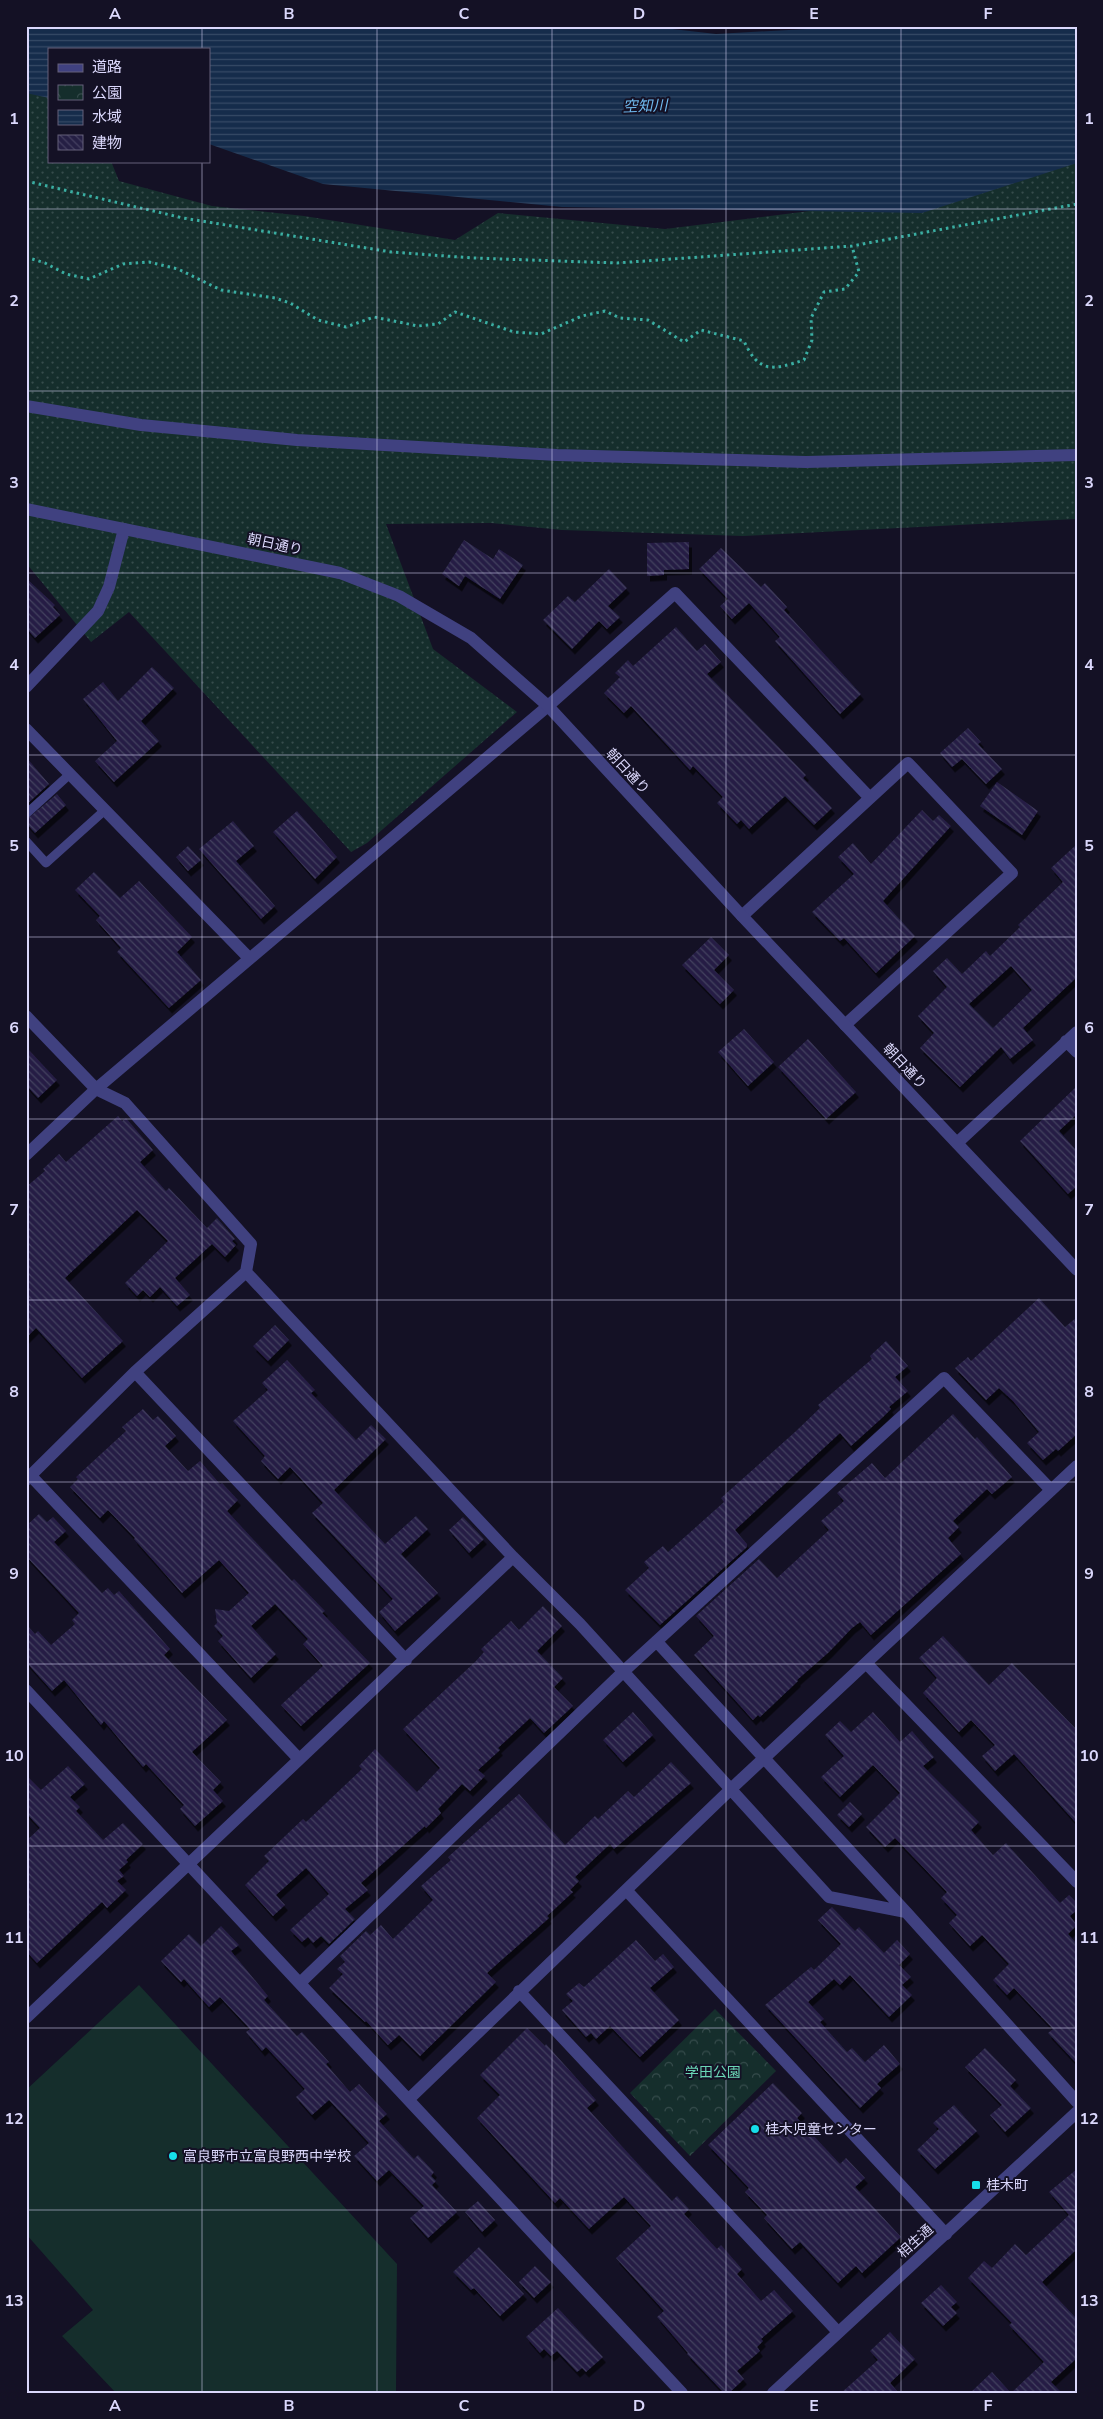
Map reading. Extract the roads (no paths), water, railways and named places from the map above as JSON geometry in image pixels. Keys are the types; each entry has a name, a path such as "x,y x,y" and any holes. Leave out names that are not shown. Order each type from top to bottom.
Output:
{"street":[{"path":"26,406 142,425 229,433 556,455 806,462 1077,455"},
{"name":"朝日通り","path":"26,509 340,573 399,596 471,638 548,706 742,916 1077,1270"},
{"path":"26,687 98,611 110,587 124,529"},
{"path":"26,1155 96,1089 548,706 675,592 870,798"},
{"path":"26,729 250,958"},
{"path":"742,916 908,763 1012,873 845,1025"},
{"path":"26,1016 96,1089 125,1103 252,1244 246,1272 135,1372 29,1478 299,1759"},
{"path":"957,1143 1077,1032"},
{"path":"1066,1041 1077,1052"},
{"path":"246,1272 513,1557 624,1671 829,1897 906,1912"},
{"path":"135,1372 406,1660"},
{"path":"301,1982 624,1671 944,1378 1051,1490"},
{"path":"409,2099 519,1991 627,1891 732,1788 1077,1466"},
{"path":"29,2010 190,1863 513,1557"},
{"path":"656,1642 906,1912 1077,2102"},
{"path":"866,1663 1077,1882"},
{"path":"26,1690 190,1863 682,2393"},
{"path":"627,1891 946,2234"},
{"path":"519,1991 838,2332"},
{"name":"相生通","path":"773,2393 1077,2112"}],"lane":[{"path":"26,814 70,774"},
{"path":"26,841 46,864 105,810"}],"water":[{"name":"空知川","path":"26,26 646,26 716,34 861,26 1077,26 1077,163 922,213 562,207 323,184 210,144 210,48 48,48 48,98 26,93"}],"place":[{"name":"桂木児童センター","path":"755,2129"},
{"name":"富良野市立富良野西中学校","path":"173,2156"},
{"name":"桂木町","path":"976,2185"}],"park label":[{"name":"学田公園","path":"713,2072"}]}
